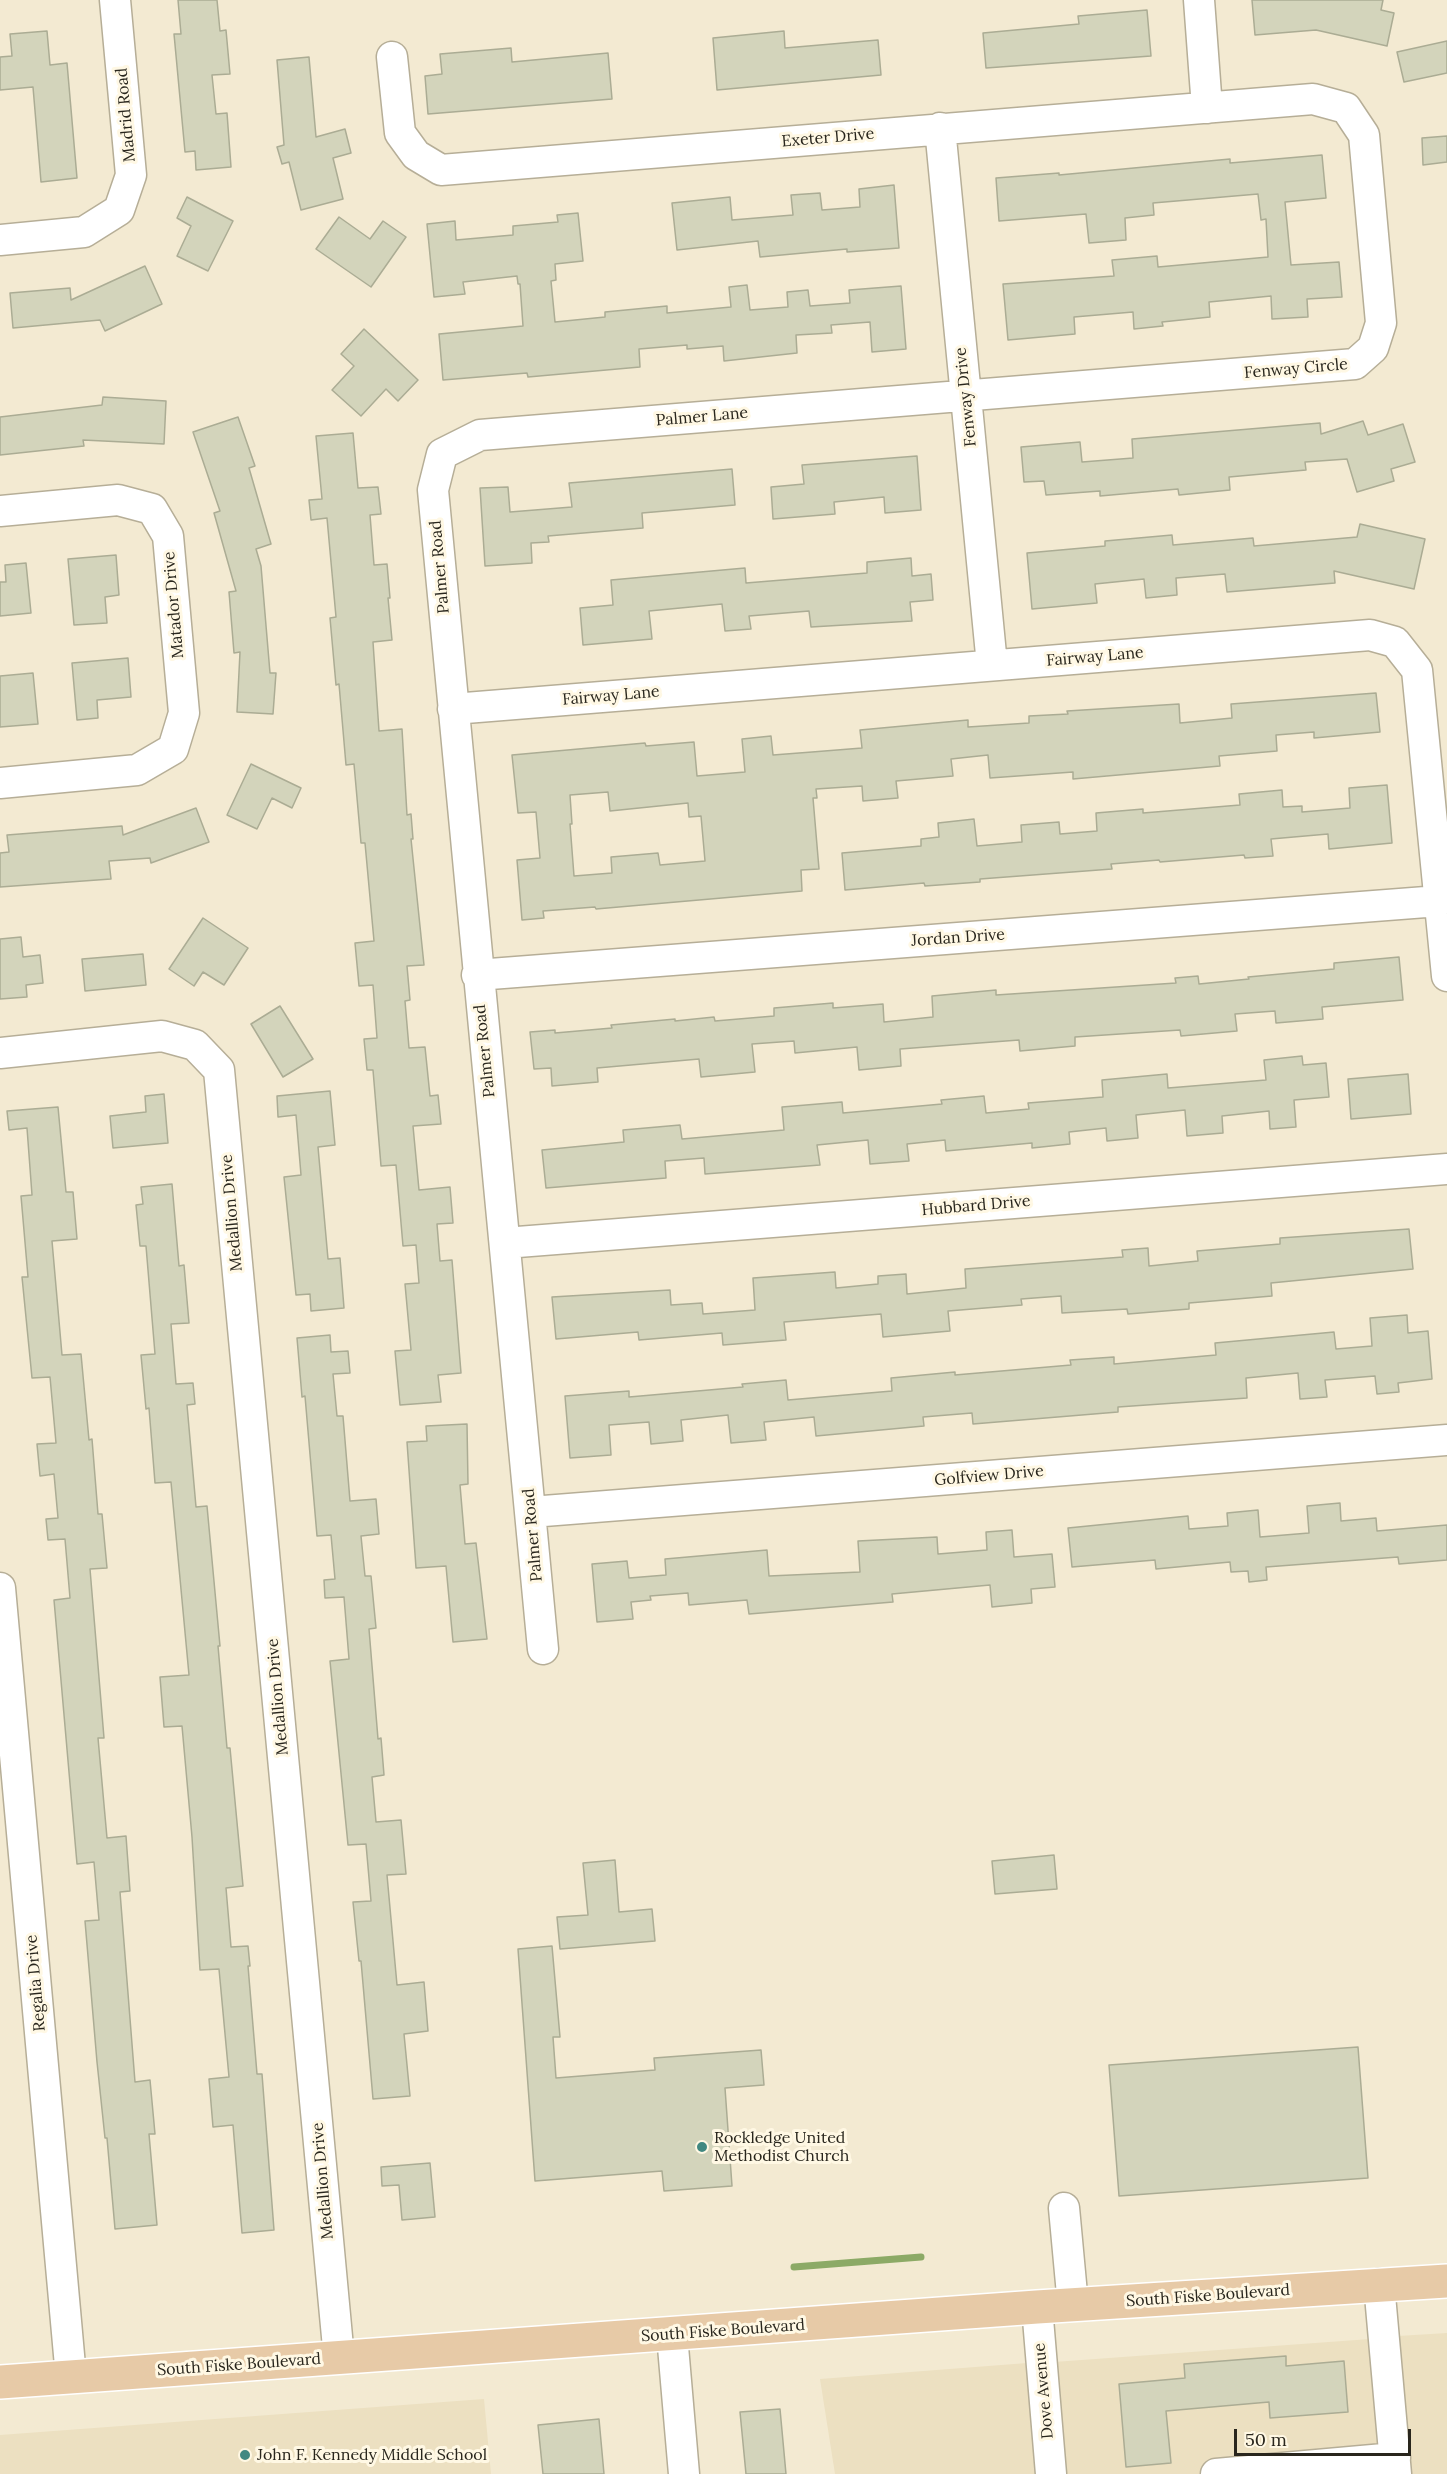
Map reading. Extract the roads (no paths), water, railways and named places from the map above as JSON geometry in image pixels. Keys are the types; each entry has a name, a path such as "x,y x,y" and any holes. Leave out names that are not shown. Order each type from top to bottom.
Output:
{"main road":[{"name":"South Fiske Boulevard","path":"0,2382 1037,2307 1447,2281"}],"street":[{"name":"Madrid Road","path":"0,240 84,232 119,210 131,175 116,0"},
{"path":"1199,0 1208,108"},
{"name":"Exeter Drive","path":"392,57 400,133 416,156 441,170 1313,99 1346,108"},
{"name":"Fenway Circle","path":"966,396 1355,364 1373,348 1381,323 1364,135 1346,108"},
{"name":"Fenway Drive","path":"940,128 992,665"},
{"name":"Palmer Lane","path":"442,454 480,435 966,396"},
{"name":"Palmer Road","path":"442,454 433,490 477,975 543,1649"},
{"name":"Matador Drive","path":"0,511 118,500 152,508 168,536 184,713 173,750 137,770 0,783"},
{"name":"Fairway Lane","path":"453,709 1370,635 1395,642 1417,670 1447,976"},
{"name":"Jordan Drive","path":"477,975 1439,901"},
{"name":"Medallion Drive","path":"0,1053 162,1036 195,1045 219,1070 339,2358"},
{"name":"Hubbard Drive","path":"505,1243 1447,1169"},
{"name":"Golfview Drive","path":"531,1512 1447,1440"},
{"name":"Regalia Drive","path":"0,1588 71,2377"},
{"path":"1064,2208 1072,2305"},
{"path":"1216,2474 1396,2466 1379,2284"},
{"name":"Dove Avenue","path":"1037,2307 1051,2474"},
{"path":"672,2335 684,2474"}],"waterway":[{"path":"794,2267 921,2257"}],"place":[{"name":"Rockledge United Methodist Church","path":"702,2147"},
{"name":"John F. Kennedy Middle School","path":"245,2455"}]}
